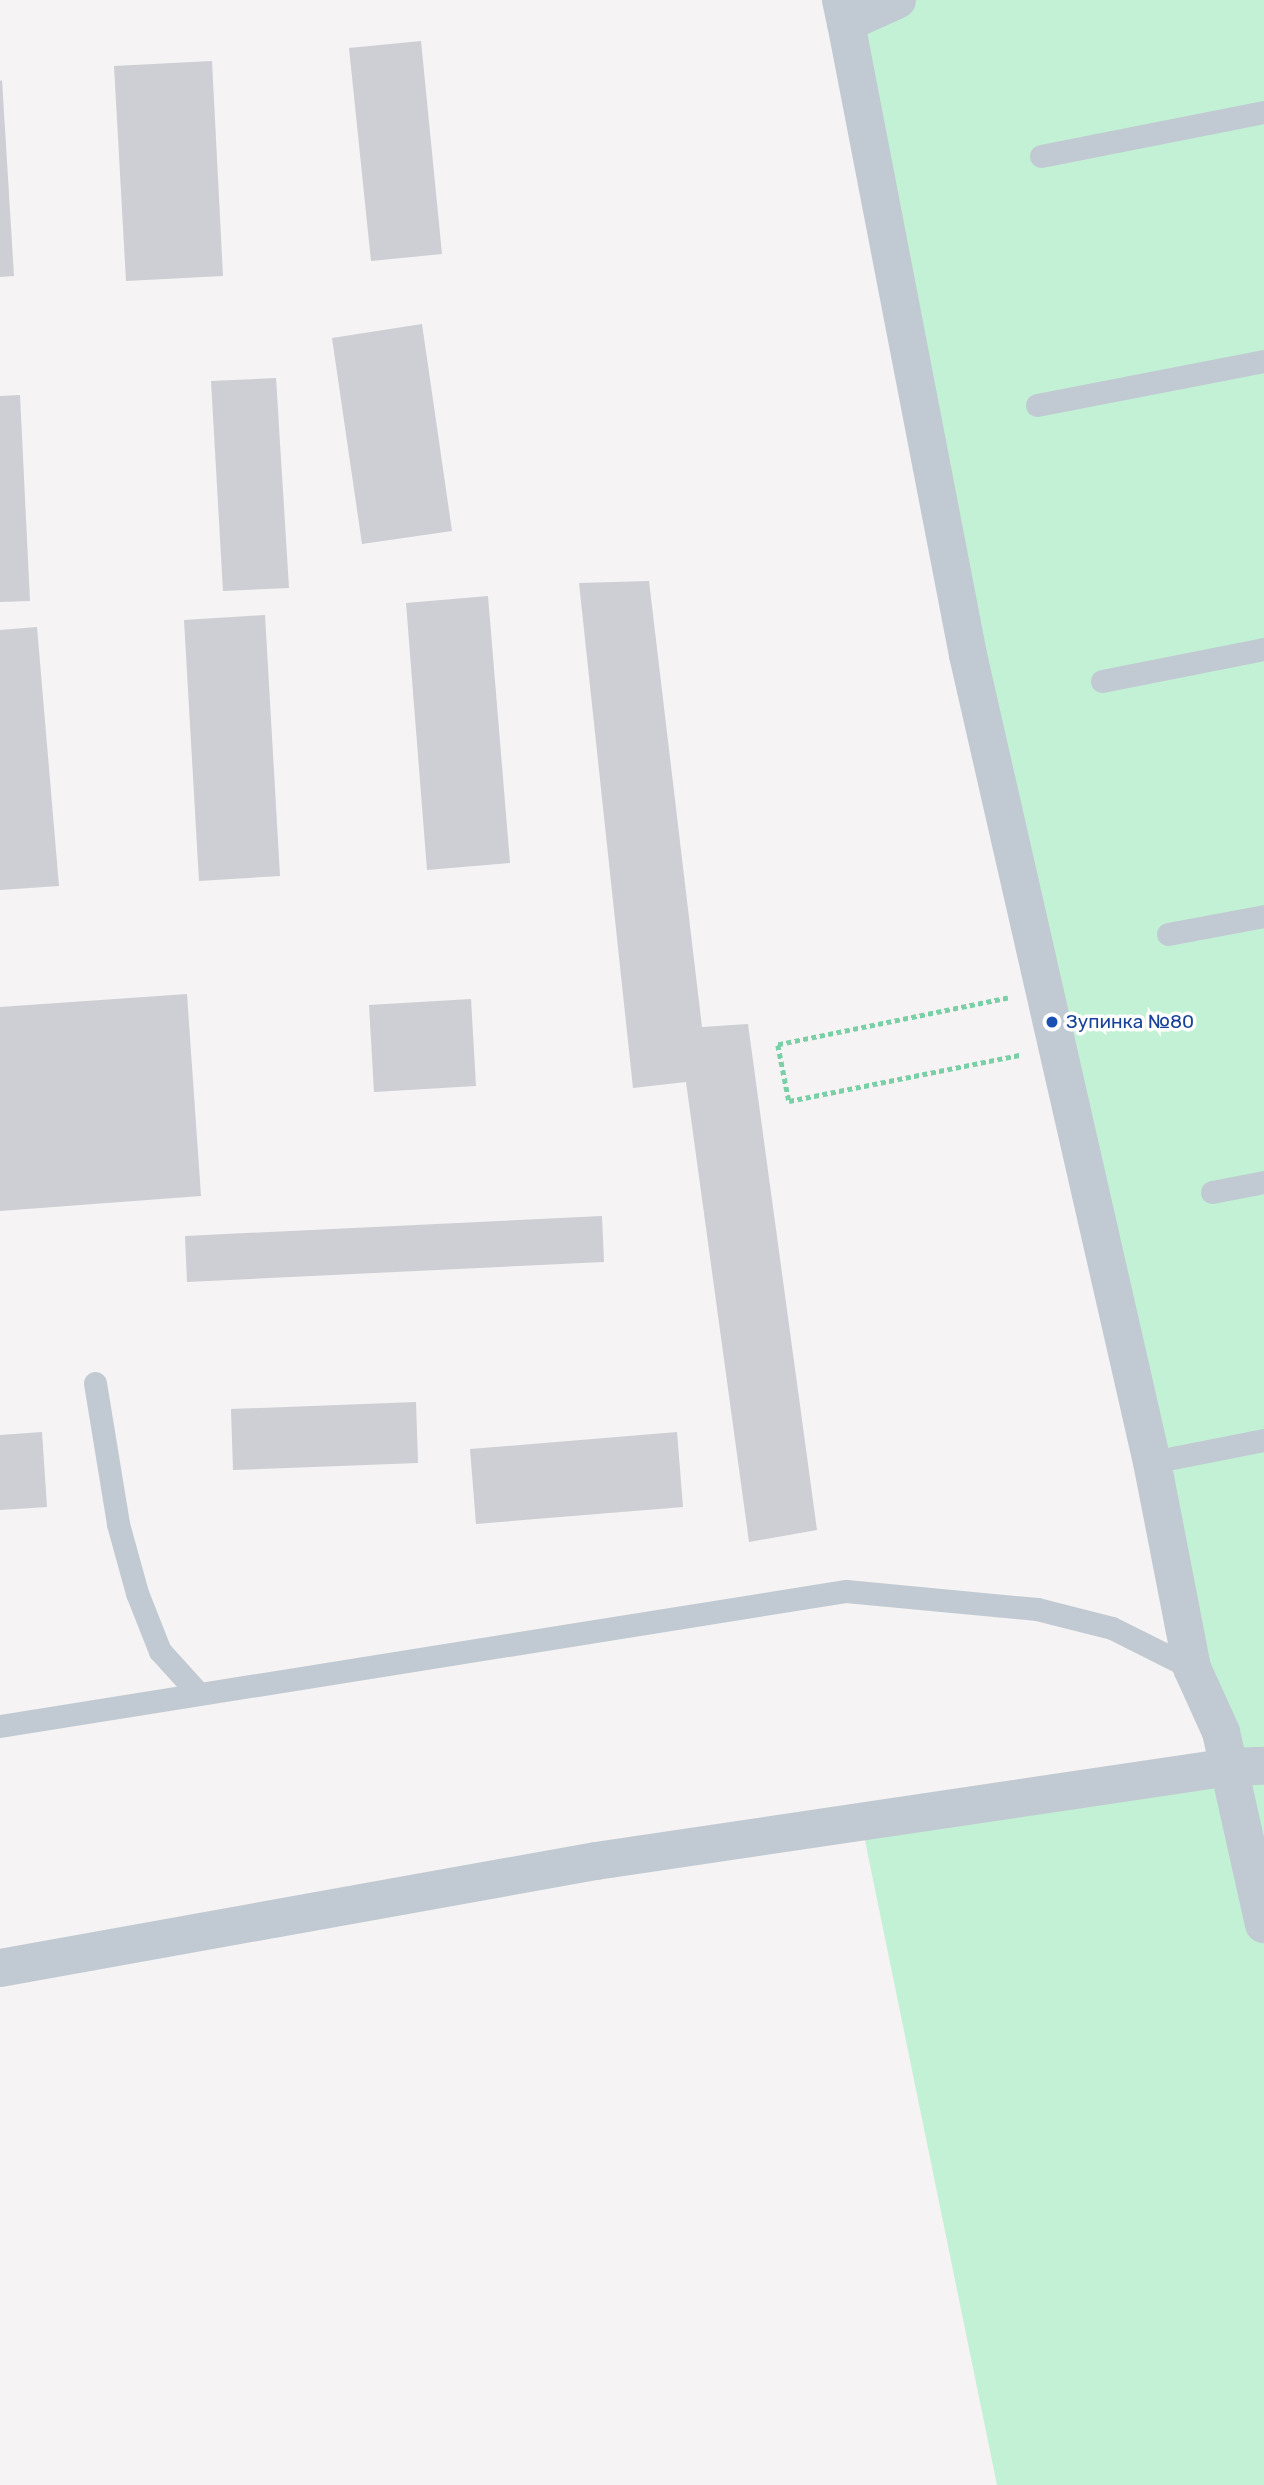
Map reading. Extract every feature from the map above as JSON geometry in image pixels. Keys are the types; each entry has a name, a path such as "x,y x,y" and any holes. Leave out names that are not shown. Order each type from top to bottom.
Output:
{"street":[{"path":"897,0 844,11 968,655 1152,1462 1192,1668 1221,1732 1247,1766 1264,1924"},
{"path":"0,1968 596,1861 1247,1766"}],"lane":[{"path":"1041,156 1264,112"},
{"path":"1037,405 1264,361"},
{"path":"1102,681 1264,649"},
{"path":"1168,934 1264,916"},
{"path":"1212,1192 1264,1182"},
{"path":"95,1384 118,1524 137,1593 160,1651 199,1694"},
{"path":"1152,1462 1264,1440"},
{"path":"0,1726 846,1591 1037,1609 1112,1628 1192,1668"}],"path":[{"path":"1045,991 778,1045 789,1101 1058,1048"}],"green space":[{"path":"841,0 1264,0 1264,2485 997,2485 861,1821 1230,1767"}],"building":[{"path":"421,41 442,254 371,261 349,48"},
{"path":"212,61 223,276 126,281 114,66"},
{"path":"2,80 14,276 0,277 0,81"},
{"path":"422,324 452,531 362,544 332,338"},
{"path":"276,378 289,588 223,591 211,381"},
{"path":"20,395 30,601 0,602 0,396"},
{"path":"649,581 702,1027 748,1024 817,1530 749,1542 686,1082 633,1088 579,583"},
{"path":"488,596 510,863 427,870 406,603"},
{"path":"265,615 280,876 199,881 184,620"},
{"path":"37,627 59,886 0,890 0,630"},
{"path":"187,994 201,1196 0,1211 0,1007"},
{"path":"471,999 476,1086 374,1092 369,1005"},
{"path":"602,1216 604,1262 187,1282 185,1236"},
{"path":"416,1402 418,1463 233,1470 231,1409"},
{"path":"42,1432 47,1507 0,1510 0,1435"},
{"path":"677,1432 683,1507 476,1524 470,1449"}],"place":[{"name":"Зупинка №80","path":"1052,1022"}]}
